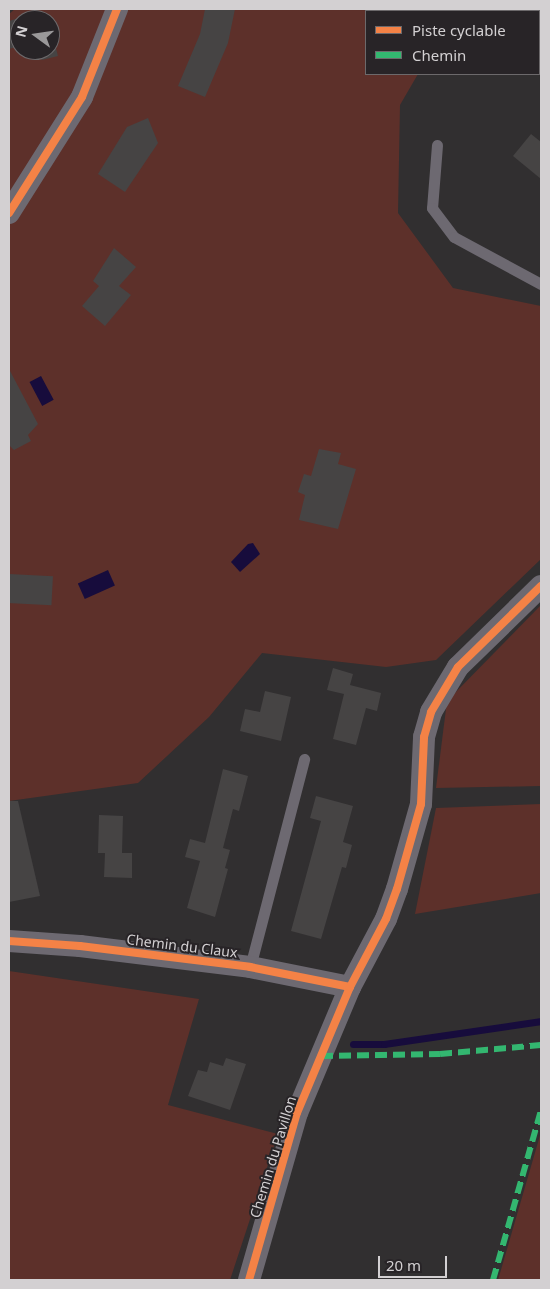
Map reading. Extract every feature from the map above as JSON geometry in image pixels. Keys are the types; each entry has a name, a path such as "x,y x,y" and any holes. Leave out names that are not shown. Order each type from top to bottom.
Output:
{"street":[{"path":"9,213 82,97 117,9"},
{"name":"Chemin du Pavillon","path":"249,1280 297,1113 350,987 386,919 397,889 421,804 424,737 430,712 458,666 541,586"},
{"name":"Chemin du Claux","path":"9,941 80,946 250,967 350,987"}],"lane":[{"path":"437,145 432,208 454,236 541,284"},
{"path":"250,967 304,759"}],"shaded area":[{"path":"457,9 365,10 365,75 417,75 400,105 398,213 453,288 541,306 541,559 436,660 386,667 262,653 209,717 138,783 9,801 9,14 10,60 60,60 60,10 14,10"},
{"path":"41,376 54,400 42,406 30,382"},
{"path":"253,543 260,554 240,572 231,562 248,544"},
{"path":"108,570 115,586 85,599 78,583"},
{"path":"541,605 541,786 436,788 447,701"},
{"path":"541,804 541,893 415,914 436,808"},
{"path":"9,971 199,999 168,1105 278,1134 230,1280 9,1280"},
{"path":"541,1132 541,1280 498,1280"}],"building":[{"path":"205,9 235,9 228,43 205,97 178,86 200,34"},
{"path":"9,21 10,21 9,49"},
{"path":"148,118 158,143 125,192 98,174 127,127"},
{"path":"531,134 541,142 541,179 513,156"},
{"path":"114,248 136,267 119,286 131,295 105,326 82,306 99,286 93,281"},
{"path":"9,369 38,424 28,435 31,441 14,450 9,445"},
{"path":"319,449 341,453 338,464 356,469 338,529 299,520 305,495 298,492 304,474 311,476"},
{"path":"9,574 53,576 51,605 9,603"},
{"path":"333,668 353,674 350,685 381,693 377,711 366,708 356,745 333,739 344,694 327,690"},
{"path":"265,691 291,697 281,741 240,731 245,709 260,712"},
{"path":"223,769 248,776 239,811 233,809 223,848 230,850 225,868 228,869 215,917 187,908 200,861 185,857 190,839 205,843"},
{"path":"316,796 353,806 343,842 352,845 346,868 342,867 321,939 291,931 321,821 310,818"},
{"path":"9,801 18,801 40,896 9,902"},
{"path":"99,815 123,816 122,853 132,853 132,878 104,877 105,853 98,853"},
{"path":"226,1058 246,1064 230,1110 188,1096 198,1070 207,1072 210,1062 223,1066"}],"waterway":[{"path":"353,1044 384,1044 541,1021"}],"marked path":[{"path":"321,1056 440,1054 541,1045"},
{"path":"493,1280 541,1110"}],"cycle path":[{"path":"9,213 82,97 117,9"},
{"path":"249,1280 297,1113 350,987 386,919 397,889 421,804 424,737 431,712 458,667 541,586"},
{"path":"9,941 80,946 250,967 350,987"}]}
